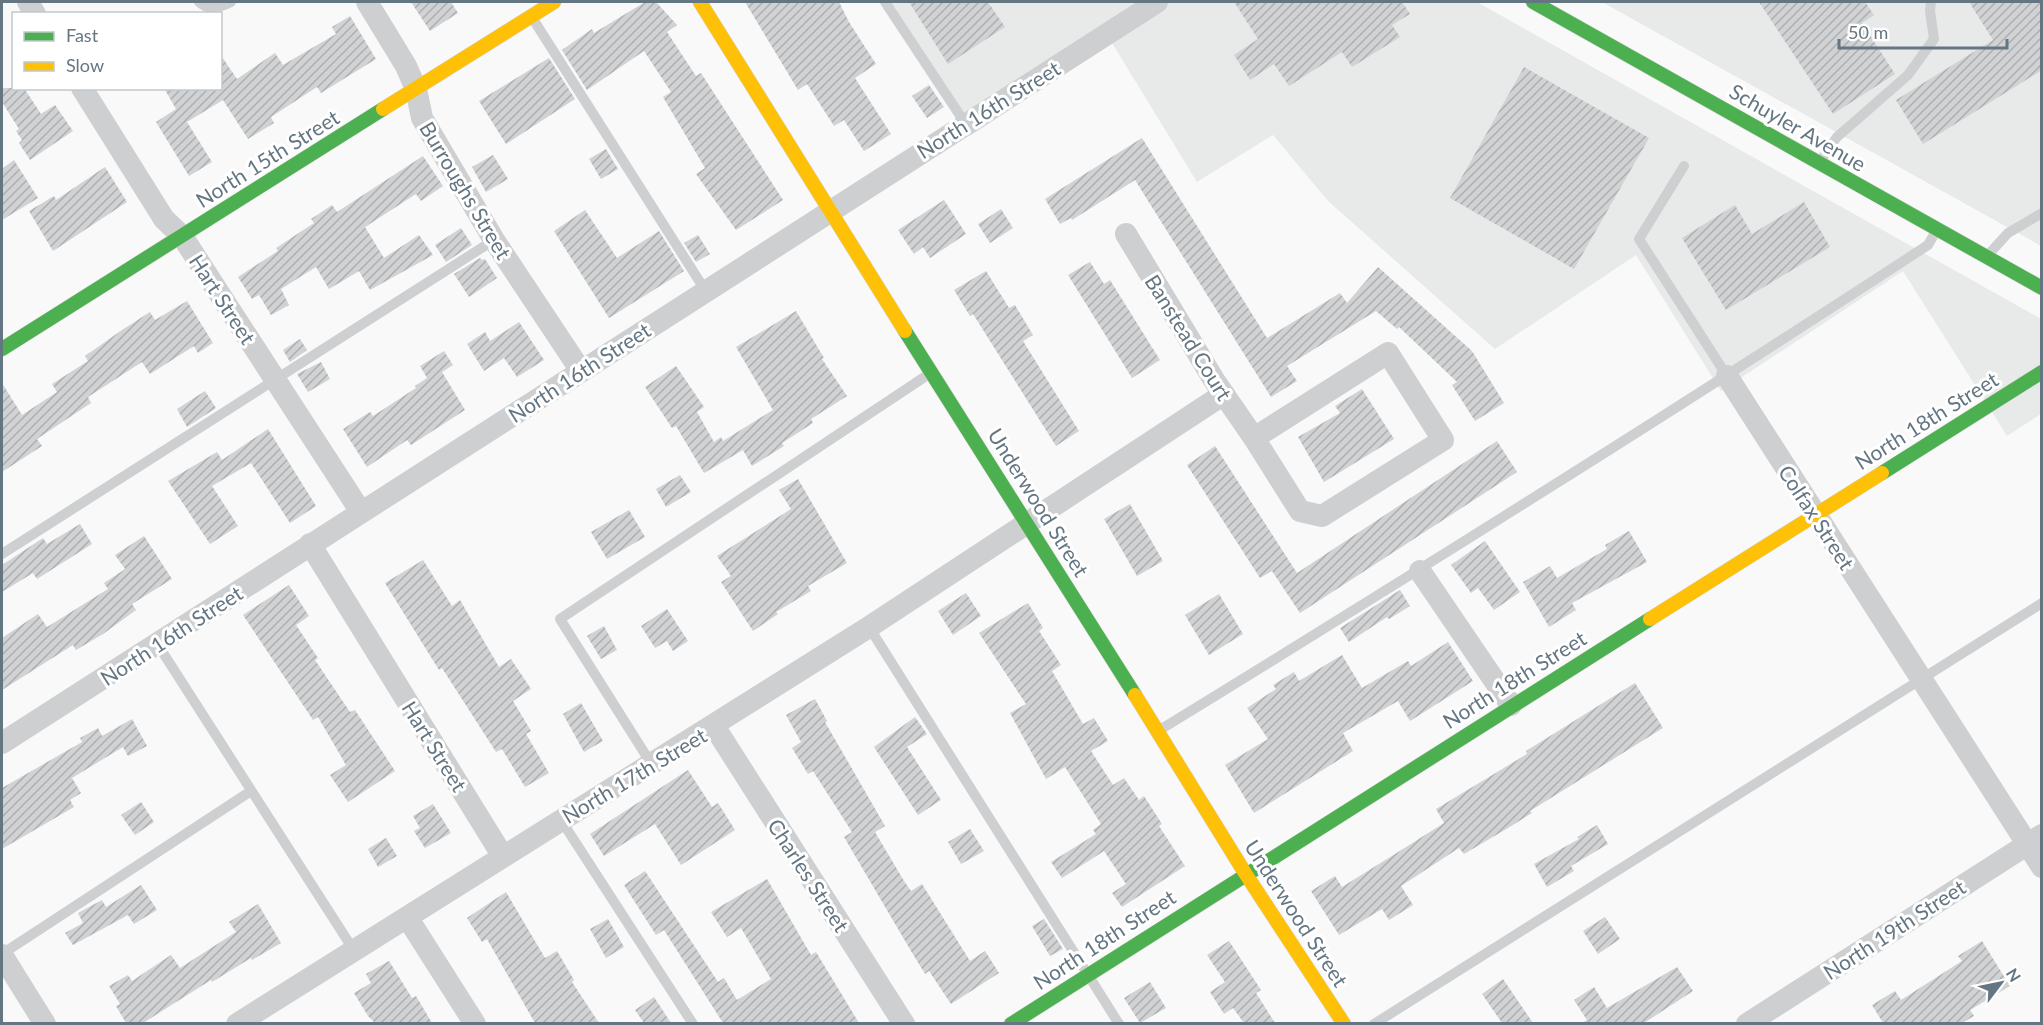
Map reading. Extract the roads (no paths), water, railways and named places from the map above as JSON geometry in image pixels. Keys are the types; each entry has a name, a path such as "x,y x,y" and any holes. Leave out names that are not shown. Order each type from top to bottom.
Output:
{"street":[{"name":"Burroughs Street","path":"367,2 406,66 416,89 422,118 494,240 581,371"},
{"name":"Underwood Street","path":"700,2 931,372 1028,522 1156,732 1344,1023"},
{"name":"North 16th Street","path":"2,743 158,645 310,544 965,123 1157,2"},
{"name":"Schuyler Avenue","path":"1533,2 1936,231 2042,288"},
{"name":"North 15th Street","path":"2,349 531,16 547,3"},
{"name":"Hart Street","path":"83,90 164,219 182,236 277,379 360,512"},
{"name":"Banstead Court","path":"1126,234 1224,394 1300,511 1322,516 1443,440 1388,352 1254,438"},
{"name":"North 18th Street","path":"1011,1023 1511,705 2042,372"},
{"name":"Colfax Street","path":"1727,376 1920,680 2034,840 2042,867"},
{"name":"North 17th Street","path":"249,1020 353,949 502,855 652,765 869,627 1224,394"},
{"name":"Hart Street","path":"310,544 502,855"},
{"path":"1420,571 1511,705"},
{"name":"Charles Street","path":"714,726 903,1023"},
{"name":"North 19th Street","path":"1747,1023 2034,840"},
{"path":"407,917 475,1023"},
{"path":"2,954 45,1023"}],"lane":[{"path":"199,2 202,5 220,8 231,2"},
{"path":"885,2 965,123"},
{"path":"1819,163 1837,137 1908,75 1934,39 1931,2"},
{"path":"531,16 705,290"},
{"name":"Colfax Street","path":"1684,166 1639,239 1727,376"},
{"path":"1986,258 2008,233 2042,213"},
{"path":"1156,732 1420,571 1727,376 1928,245 1936,231"},
{"path":"2,554 494,240"},
{"path":"652,765 560,619 931,372"},
{"path":"1374,1023 2042,603"},
{"path":"869,627 1119,1023"},
{"path":"158,645 353,949"},
{"path":"2,954 251,791"},
{"path":"561,819 693,1023"}]}
